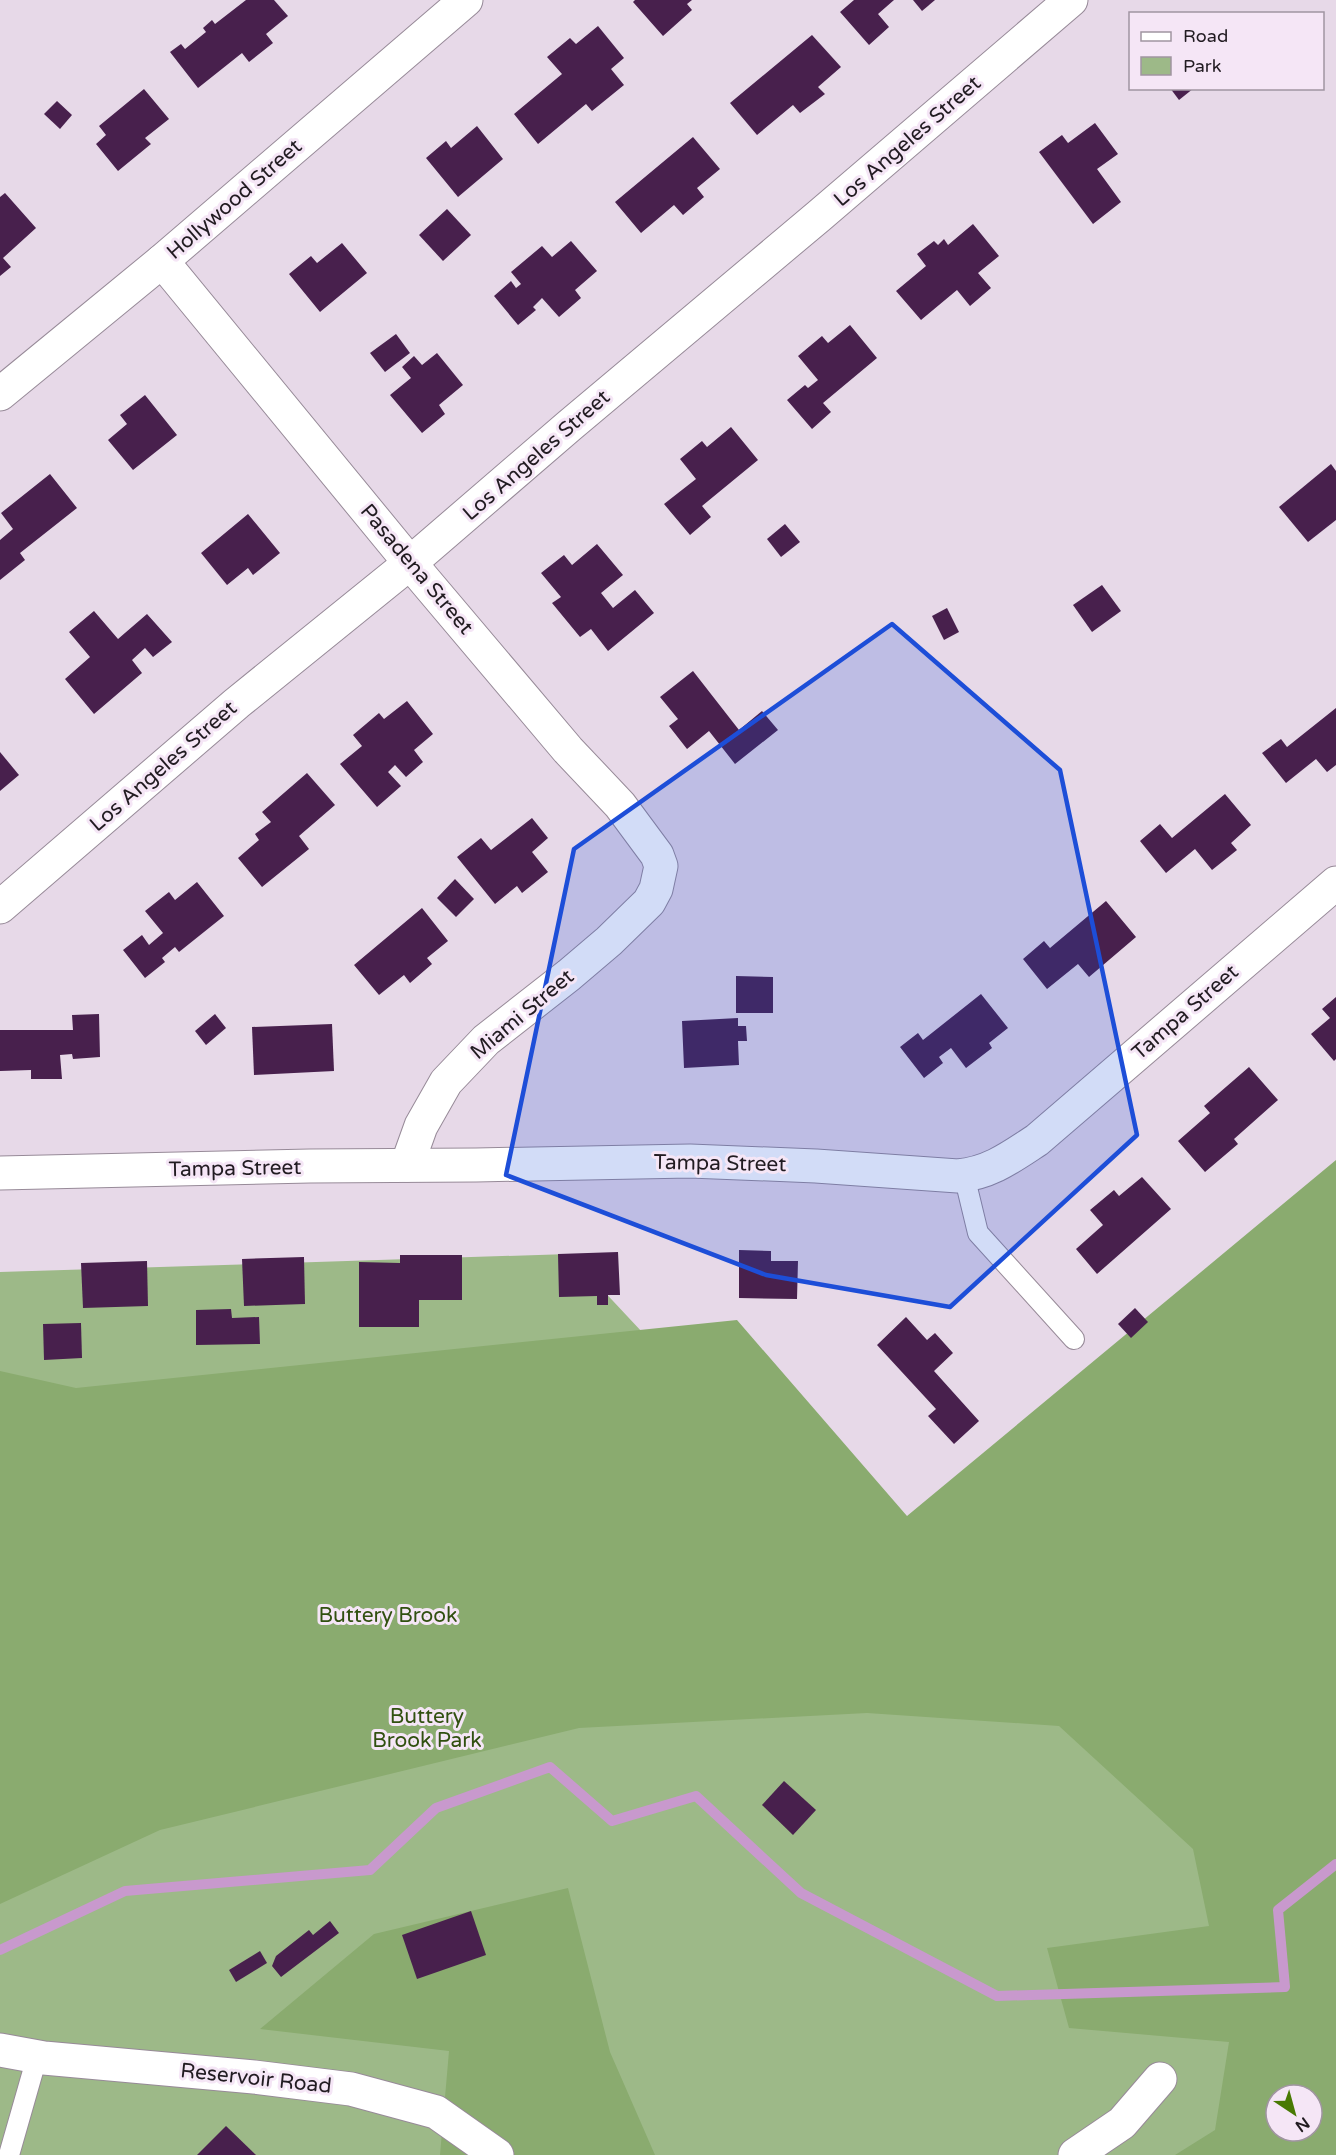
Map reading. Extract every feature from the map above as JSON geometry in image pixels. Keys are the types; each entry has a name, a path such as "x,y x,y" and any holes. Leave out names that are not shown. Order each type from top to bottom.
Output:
{"street":[{"name":"Hollywood Street","path":"0,394 162,261 466,0"},
{"name":"Los Angeles Street","path":"0,907 237,703 410,563 1071,0"},
{"name":"Pasadena Street","path":"162,261 410,563 568,750 620,805 657,855 661,866 659,880"},
{"name":"Miami Street","path":"407,1165 421,1126 446,1082 486,1040 609,941 649,902 659,880"},
{"name":"Tampa Street","path":"0,1173 690,1161 963,1175 996,1167 1037,1140 1336,883"},
{"name":"Reservoir Road","path":"0,2050 37,2057 265,2078 351,2089 435,2112 496,2155"},
{"path":"1075,2155 1122,2123 1160,2079"}],"lane":[{"path":"963,1175 978,1233 1074,1339"},
{"path":"9,2155 37,2057"}],"highlighted area":[{"path":"892,624 1060,770 1137,1135 950,1307 766,1275 506,1175 574,849"}],"green space":[{"name":"Buttery Brook Park","path":"1336,1160 1336,2155 1175,2155 1215,2130 1229,2042 1069,2028 1047,1948 1209,1926 1193,1849 1059,1726 867,1713 579,1728 160,1830 0,1904 0,1371 76,1388 737,1320 907,1516"},
{"name":"Buttery Brook","path":"1336,1182 1336,2155 0,2155 0,1272 569,1254 866,1571"},
{"path":"568,1888 610,2052 655,2155 440,2155 449,2051 260,2029 374,1934"}],"building":[{"path":"246,0 274,0 288,16 266,34 273,43 249,62 242,53 198,88 170,52 181,44 185,49 206,32 203,28 212,20 215,24"},
{"path":"635,0 692,0 687,4 692,10 663,36 633,2"},
{"path":"854,0 894,0 878,14 889,27 869,45 840,12"},
{"path":"913,0 935,0 922,11"},
{"path":"598,26 624,58 611,69 624,85 592,111 586,104 538,144 514,114 562,74 547,57 570,38 576,44"},
{"path":"812,35 841,67 818,87 825,94 800,113 793,105 757,135 730,103"},
{"path":"144,89 169,119 145,138 151,144 118,171 96,144 106,135 99,126"},
{"path":"1172,90 1192,90 1179,100"},
{"path":"57,101 72,115 60,129 44,114"},
{"path":"1095,123 1118,154 1097,169 1121,202 1093,224 1039,152 1062,135 1068,143"},
{"path":"477,126 503,159 458,197 426,158 446,141 451,148"},
{"path":"693,137 720,169 697,188 704,197 683,215 674,205 641,233 615,202"},
{"path":"5,193 36,228 3,258 11,267 0,276 0,197"},
{"path":"447,209 471,235 443,261 419,235"},
{"path":"973,224 999,256 978,273 991,288 970,306 957,290 921,320 896,291 926,266 917,254 934,241 938,245 944,239 948,245"},
{"path":"571,241 597,271 575,290 581,298 559,317 542,298 533,307 536,310 518,325 494,296 511,281 516,288 521,284 511,272 542,246 552,257"},
{"path":"342,243 367,273 320,312 289,274 311,256 317,263"},
{"path":"850,325 877,358 823,403 831,412 812,429 787,400 805,385 808,388 818,380 798,356 822,336 828,343"},
{"path":"396,334 410,353 385,372 370,353"},
{"path":"437,353 463,385 439,405 445,414 422,433 390,395 411,378 402,367 414,356 422,365"},
{"path":"145,395 177,435 133,470 108,440 127,424 120,415"},
{"path":"731,427 758,460 702,506 711,517 690,535 664,504 696,479 680,459 702,441 707,447"},
{"path":"1331,464 1336,471 1336,520 1308,542 1279,507"},
{"path":"50,474 77,508 20,553 25,560 0,580 0,540 13,529 1,513"},
{"path":"248,514 280,553 253,575 248,568 227,585 201,553"},
{"path":"785,524 800,542 781,557 767,539"},
{"path":"597,544 623,575 601,593 613,608 635,590 654,613 608,651 591,629 580,637 552,603 561,597 541,573 564,555 572,565"},
{"path":"1102,585 1121,611 1092,632 1073,605"},
{"path":"947,608 959,632 944,640 932,616"},
{"path":"94,611 118,639 147,614 172,642 153,657 145,648 132,660 142,673 94,714 65,679 90,657 69,632"},
{"path":"693,671 739,730 762,711 778,730 735,764 709,731 687,749 669,726 678,719 660,697"},
{"path":"407,701 433,734 414,750 423,762 406,777 395,765 388,772 401,786 377,807 340,764 362,746 353,735 379,713 384,719"},
{"path":"1336,708 1336,765 1327,772 1316,759 1286,783 1262,753 1281,739 1287,747"},
{"path":"0,752 19,775 0,791"},
{"path":"307,773 335,805 299,836 309,849 262,887 238,858 259,840 255,834 271,822 262,812"},
{"path":"1225,794 1251,825 1231,843 1237,850 1212,870 1195,849 1166,873 1140,841 1160,824 1172,838"},
{"path":"532,818 548,838 532,852 548,872 522,893 517,886 495,904 457,857 481,838 491,850"},
{"path":"455,879 474,899 456,917 437,898"},
{"path":"197,882 224,916 179,952 175,947 162,958 165,962 145,978 123,950 142,935 149,945 163,933 145,911 169,892 175,900"},
{"path":"1106,901 1136,937 1089,977 1078,964 1047,989 1023,959 1044,941 1050,948"},
{"path":"422,908 448,941 427,958 432,964 410,983 404,975 379,995 354,965"},
{"path":"736,976 773,977 773,1013 736,1013"},
{"path":"981,994 1008,1028 989,1043 992,1048 966,1068 951,1048 939,1057 943,1063 924,1078 900,1047 918,1033 923,1040"},
{"path":"1336,997 1336,1059 1334,1061 1311,1034 1330,1018 1322,1009"},
{"path":"99,1014 100,1057 73,1059 72,1054 60,1055 62,1079 31,1079 31,1070 0,1071 0,1030 73,1030 72,1015"},
{"path":"215,1014 226,1028 206,1045 195,1031"},
{"path":"738,1018 738,1026 746,1026 747,1041 738,1041 739,1065 684,1068 682,1021"},
{"path":"332,1024 334,1071 254,1075 252,1027"},
{"path":"1249,1067 1278,1100 1234,1139 1238,1144 1205,1172 1178,1141 1210,1113 1204,1106"},
{"path":"1142,1177 1171,1209 1097,1274 1076,1249 1103,1225 1090,1210 1114,1190 1119,1196"},
{"path":"739,1250 771,1251 771,1261 798,1261 797,1299 739,1298"},
{"path":"618,1252 620,1295 608,1295 608,1305 597,1305 597,1296 559,1297 558,1254"},
{"path":"400,1255 462,1255 462,1300 419,1300 419,1327 359,1327 359,1262 400,1263"},
{"path":"304,1257 305,1304 244,1306 242,1259"},
{"path":"147,1261 148,1306 83,1308 81,1263"},
{"path":"1135,1308 1148,1322 1131,1338 1118,1324"},
{"path":"231,1309 232,1318 259,1317 260,1344 196,1345 196,1310"},
{"path":"906,1317 927,1340 935,1333 953,1353 934,1371 979,1421 954,1444 928,1416 936,1409 877,1345"},
{"path":"81,1323 82,1358 44,1360 43,1324"},
{"path":"784,1781 816,1810 793,1835 762,1805"},
{"path":"471,1911 486,1955 417,1979 402,1935"},
{"path":"330,1921 339,1933 281,1977 272,1966 276,1956 309,1930 313,1935"},
{"path":"260,1951 267,1963 236,1982 229,1970"},
{"path":"226,2126 256,2155 197,2155"}],"waterway":[{"path":"0,1950 125,1891 370,1870 436,1808 550,1767 612,1821 696,1796 801,1893 997,1996 1285,1987 1278,1910 1336,1864"}]}
